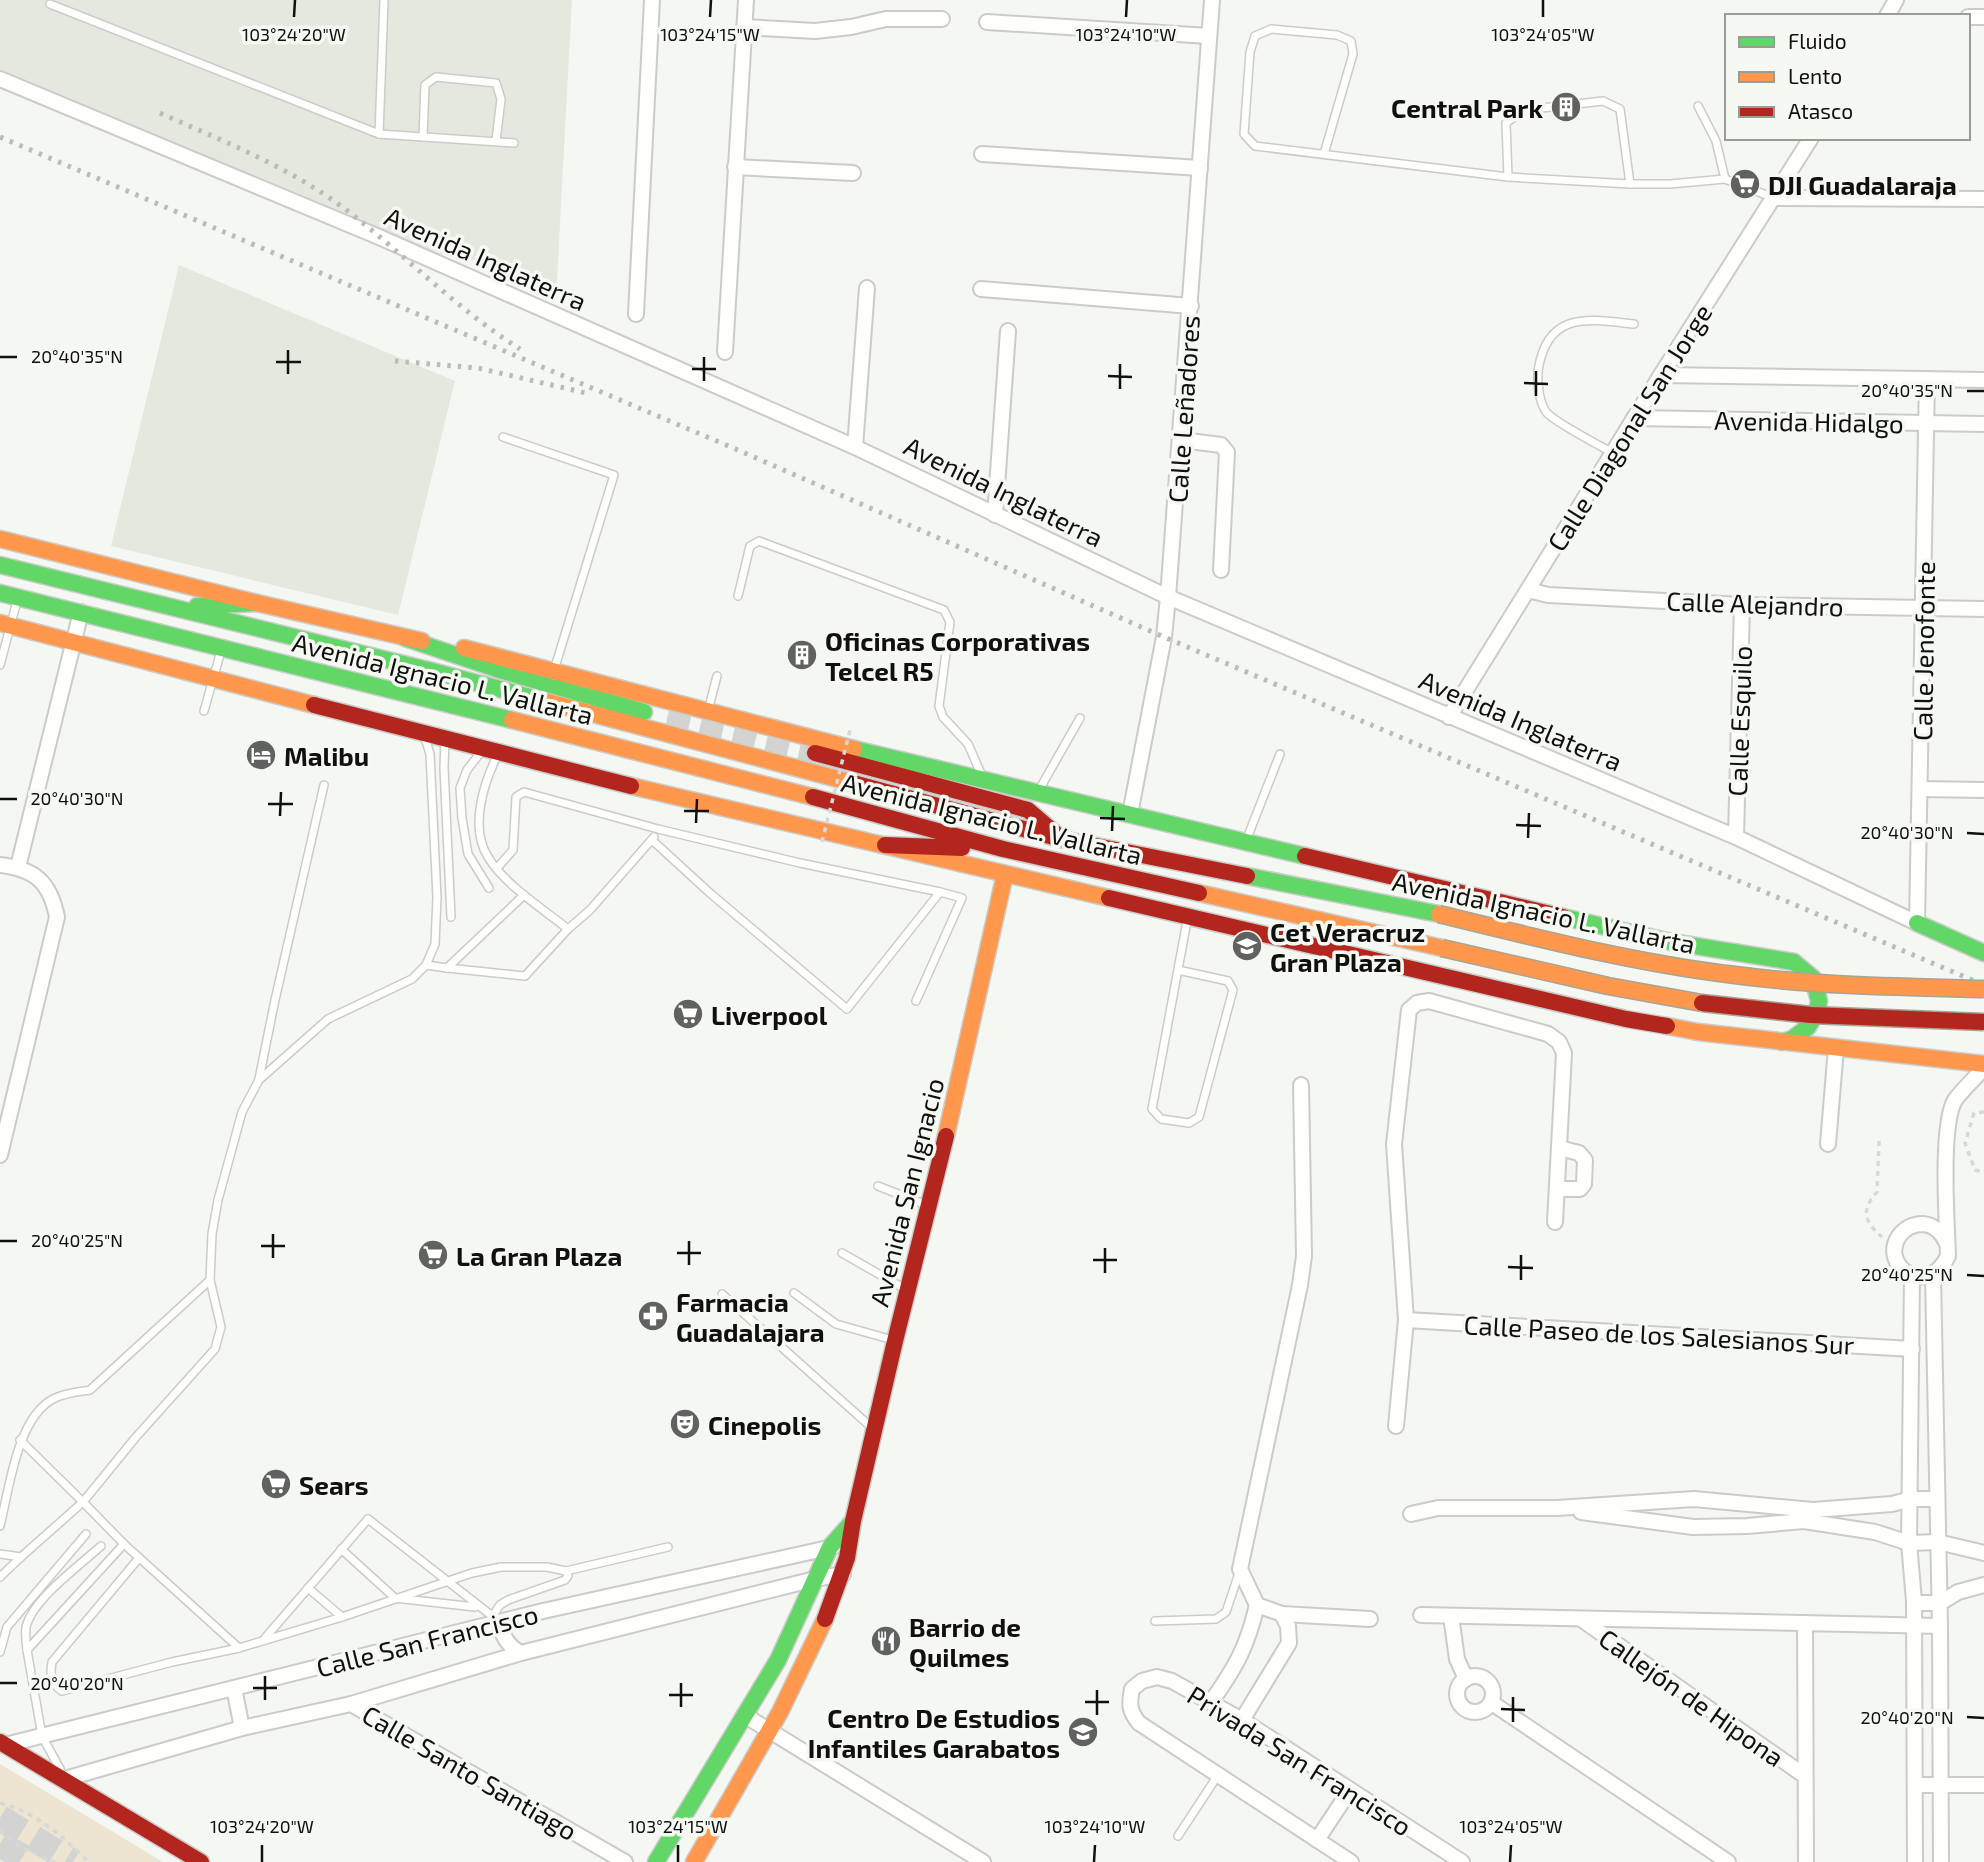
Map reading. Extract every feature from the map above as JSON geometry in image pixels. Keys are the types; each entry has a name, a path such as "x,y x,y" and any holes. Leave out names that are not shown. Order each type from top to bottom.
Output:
{"main road":[{"name":"Avenida Ignacio L. Vallarta","path":"0,539 405,638 459,647 1037,793 1671,942 1794,962 1807,970 1815,981 1818,997 1814,1021 1805,1033 1780,1042 1698,1032 1626,1018 691,801 445,740 5,624"},
{"name":"Avenida Ignacio L. Vallarta","path":"0,565 432,671 1061,839 1439,914 1626,957 1703,971 1856,986 1984,989"},
{"name":"Avenida Ignacio L. Vallarta","path":"0,593 787,790 1003,849 1604,987 1790,1014 1984,1022"},
{"path":"169,607 257,603"},
{"path":"405,638 500,670 667,719"},
{"path":"815,753 1028,810 1061,839"},
{"path":"885,845 1003,849"},
{"name":"Avenida San Ignacio","path":"694,1862 771,1732 806,1664 843,1574 852,1545 853,1521 874,1429 930,1207 1005,874"},
{"name":"Avenida Inglaterra","path":"1917,923 1984,953"},
{"path":"1942,934 1984,946"},
{"path":"1780,1042 1984,1066"},
{"name":"Avenida San Ignacio","path":"656,1862 778,1660 830,1547 853,1521"},
{"path":"2,1744 201,1862"}],"street":[{"path":"636,314 652,0"},
{"path":"725,352 746,0"},
{"name":"Calle Leñadores","path":"1130,814 1164,637 1181,440 1212,0"},
{"path":"744,27 815,31 886,19 942,19"},
{"path":"987,22 1209,36"},
{"name":"Avenida Inglaterra","path":"0,79 379,237 855,447 1168,597 1735,837 1917,923"},
{"name":"Calle Diagonal San Jorge","path":"1449,717 1810,140"},
{"path":"982,154 1200,168"},
{"path":"735,167 853,173"},
{"path":"1774,198 1984,199"},
{"path":"855,447 867,288"},
{"path":"981,289 1191,306"},
{"path":"995,515 1008,331"},
{"name":"Avenida Hidalgo","path":"1661,374 1984,380"},
{"name":"Calle Jenofonte","path":"1917,923 1927,379"},
{"name":"Avenida Hidalgo","path":"1634,418 1984,425"},
{"path":"1181,440 1221,445 1227,452 1221,570"},
{"name":"Calle Alejandro","path":"1528,590 1548,595 1742,605 1984,609"},
{"name":"Calle Esquilo","path":"1735,837 1742,605"},
{"path":"18,867 81,612"},
{"path":"1920,789 1984,790"},
{"path":"0,865 18,867 32,873 45,885 54,900 57,917 0,1155"},
{"path":"1396,1426 1406,1320 1394,1144 1409,1010 1417,1003 1429,1002 1548,1034 1559,1042 1564,1054 1555,1222"},
{"path":"1828,1144 1836,1048"},
{"path":"1947,1244 1937,1229 1920,1224 1903,1231 1897,1238 1896,1259 1902,1269 1912,1276 1923,1278 1933,1275 1942,1267 1948,1256 1949,1116 1955,1100 1984,1066"},
{"path":"1211,1702 1236,1668 1250,1632 1256,1605 1240,1569 1302,1275 1304,1255 1301,1084"},
{"path":"1556,1189 1580,1189 1584,1184 1585,1160 1579,1153 1559,1148"},
{"path":"1933,1275 1940,1603 1941,1862"},
{"path":"1912,1276 1909,1543 1914,1603 1915,1862"},
{"name":"Calle Paseo de los Salesianos Sur","path":"1406,1320 1912,1349"},
{"path":"1411,1514 1438,1508 1557,1508 1694,1499 1813,1516 1909,1543 1938,1542 1984,1553"},
{"path":"1557,1508 1693,1527 1748,1526 1911,1499 1936,1499"},
{"path":"1875,1505 1875,1532"},
{"name":"Calle San Francisco","path":"2,1744 234,1688 496,1619 830,1547 852,1545"},
{"name":"Calle San Francisco","path":"65,1779 242,1728 351,1704 521,1653 843,1574"},
{"path":"1914,1603 1940,1603 1958,1592 1984,1585"},
{"path":"1256,1605 1282,1614 1370,1619"},
{"path":"1242,1720 1289,1643 1288,1626 1282,1614"},
{"path":"1422,1615 1940,1626"},
{"path":"1451,1616 1457,1659 1466,1679"},
{"name":"Callejón de Hipona","path":"1580,1618 1805,1776"},
{"path":"496,1619 506,1641 521,1653"},
{"path":"1805,1623 1806,1862"},
{"name":"Privada San Francisco","path":"1351,1862 1139,1723 1131,1714 1129,1703 1132,1689 1142,1681 1157,1677 1172,1681 1242,1720 1462,1862"},
{"path":"1481,1677 1488,1681 1493,1695 1492,1703 1478,1713 1462,1708 1458,1701 1459,1685 1466,1679 1481,1677"},
{"path":"234,1688 242,1728"},
{"path":"1492,1703 1728,1862"},
{"name":"Calle Santo Santiago","path":"351,1704 625,1862"},
{"path":"744,1715 983,1862"},
{"path":"1915,1785 1984,1785"},
{"path":"1317,1840 1350,1790"}],"lane":[{"path":"379,134 384,0"},
{"path":"50,4 379,134 514,143"},
{"path":"1324,154 1353,54 1351,41 1337,35 1271,29 1255,36 1250,52 1244,134 1255,146 1508,177 1630,184 1670,184 1725,179 1774,198"},
{"path":"423,136 425,85 436,77 496,83 501,99 496,141"},
{"path":"1508,177 1506,123 1524,110 1603,101 1620,109 1630,184"},
{"path":"1698,106 1716,141 1725,179"},
{"path":"1612,453 1547,413 1539,392 1538,373 1544,345 1557,330 1586,319 1634,324"},
{"path":"503,437 614,475 554,671"},
{"path":"738,596 750,546 759,541 944,610 950,622 939,706 943,717 968,744 983,780"},
{"path":"0,665 5,624 18,597"},
{"path":"204,711 221,647"},
{"path":"708,711 717,676"},
{"path":"1019,828 1080,718"},
{"path":"259,1080 328,1018 412,979 426,965 435,944 437,897 430,754 424,734"},
{"path":"445,740 451,917"},
{"path":"491,751 483,793 480,833 486,856 524,895 568,929"},
{"path":"489,888 468,854 460,788 467,770 491,751"},
{"path":"1246,842 1280,754"},
{"path":"0,1577 82,1502 215,1349 221,1327 210,1280 212,1234 218,1200 242,1112 259,1080 324,785"},
{"path":"497,868 513,850 516,797 524,792 658,829 962,898 916,1001"},
{"path":"426,965 525,976 568,929 590,910 658,829"},
{"path":"652,839 711,894 847,1009 940,892"},
{"path":"447,968 524,895"},
{"path":"1178,970 1228,981 1233,990 1199,1117 1189,1123 1161,1119 1152,1109 1178,970 1188,917"},
{"path":"878,1186 930,1207"},
{"path":"842,1253 908,1291"},
{"path":"0,1526 20,1440 41,1409 52,1399 71,1392 90,1390 210,1280"},
{"path":"794,1293 836,1324 895,1341"},
{"path":"722,1294 874,1429"},
{"path":"20,1440 124,1544 239,1648"},
{"path":"263,1640 368,1519 478,1608 496,1619 499,1605 565,1580 568,1576 566,1572"},
{"path":"0,1652 4,1626 86,1534"},
{"path":"27,1650 124,1544"},
{"path":"65,1779 42,1736 29,1674 25,1631 29,1618 49,1593 101,1546"},
{"path":"139,1558 52,1661 50,1675 56,1687 62,1691 172,1662 239,1648 342,1617 444,1581 501,1567 547,1567 566,1572 668,1547"},
{"path":"341,1549 395,1598 478,1608"},
{"path":"0,1553 21,1557"},
{"path":"1155,1621 1216,1619 1227,1612 1240,1569"},
{"path":"308,1588 342,1617"},
{"path":"1178,1836 1218,1775"}],"path":[{"path":"822,842 850,730"},
{"path":"1984,1112 1974,1113 1965,1143 1975,1170 1984,1172"},
{"path":"1879,1141 1877,1192 1866,1209 1867,1219 1879,1234 1895,1247"},
{"path":"0,1803 38,1819 89,1862"},
{"path":"0,1831 21,1847 51,1861"}],"shaded area":[{"path":"0,0 572,0 556,298 476,261 402,246 0,75"},
{"path":"179,265 455,381 398,615 111,546"},
{"path":"0,1764 163,1862 0,1862"}],"tunnel":[{"path":"667,719 815,753"},
{"path":"0,1818 73,1862"},
{"path":"0,1844 31,1862"}],"railway":[{"path":"160,113 258,157 327,196 475,317 520,349"},
{"path":"0,137 738,450 1164,637 1984,985"},
{"path":"395,361 478,368 586,393"}],"traffic: fast":[{"path":"0,565 537,699"},
{"path":"0,593 512,720"},
{"path":"197,606 257,603"},
{"path":"405,638 500,670 644,712"},
{"path":"854,749 1305,856"},
{"path":"1247,876 1439,914"},
{"path":"1563,917 1671,942 1794,962 1813,978 1819,1001 1808,1027 1792,1039 1782,1042"},
{"path":"1917,923 1984,953"},
{"path":"656,1862 778,1660 830,1547 853,1521"}],"traffic: slow":[{"path":"0,539 422,641"},
{"path":"0,623 314,705"},
{"path":"464,648 854,749"},
{"path":"537,699 853,783"},
{"path":"512,720 813,797"},
{"path":"631,786 1109,898"},
{"path":"946,1136 1005,874"},
{"path":"1199,893 1442,948"},
{"path":"1439,914 1586,949 1698,970 1828,984 1984,989"},
{"path":"1442,948 1608,986 1702,1003"},
{"path":"1667,1026 1698,1032 1984,1064"},
{"path":"694,1862 780,1712 825,1619"}],"traffic: jam":[{"path":"314,705 631,786"},
{"path":"815,753 1028,810 1056,834"},
{"path":"853,783 1061,839 1247,876"},
{"path":"813,797 1003,849 1199,893"},
{"path":"885,845 962,848"},
{"path":"1305,856 1563,917"},
{"path":"1109,898 1626,1019 1667,1026"},
{"path":"1702,1003 1811,1015 1984,1022"},
{"path":"825,1619 847,1558 853,1521 895,1341 946,1136"},
{"path":"0,1742 201,1862"}],"place":[{"name":"Central Park","path":"1566,107"},
{"name":"DJI Guadalaraja","path":"1745,184"},
{"name":"Oficinas Corporativas Telcel R5","path":"802,655"},
{"name":"Malibu","path":"261,755"},
{"name":"Cet Veracruz Gran Plaza","path":"1247,946"},
{"name":"Liverpool","path":"688,1014"},
{"name":"La Gran Plaza","path":"433,1255"},
{"name":"Farmacia Guadalajara","path":"653,1316"},
{"name":"Cinepolis","path":"685,1424"},
{"name":"Sears","path":"276,1484"},
{"name":"Barrio de Quilmes","path":"886,1641"},
{"name":"Centro De Estudios Infantiles Garabatos","path":"1083,1732"}]}
